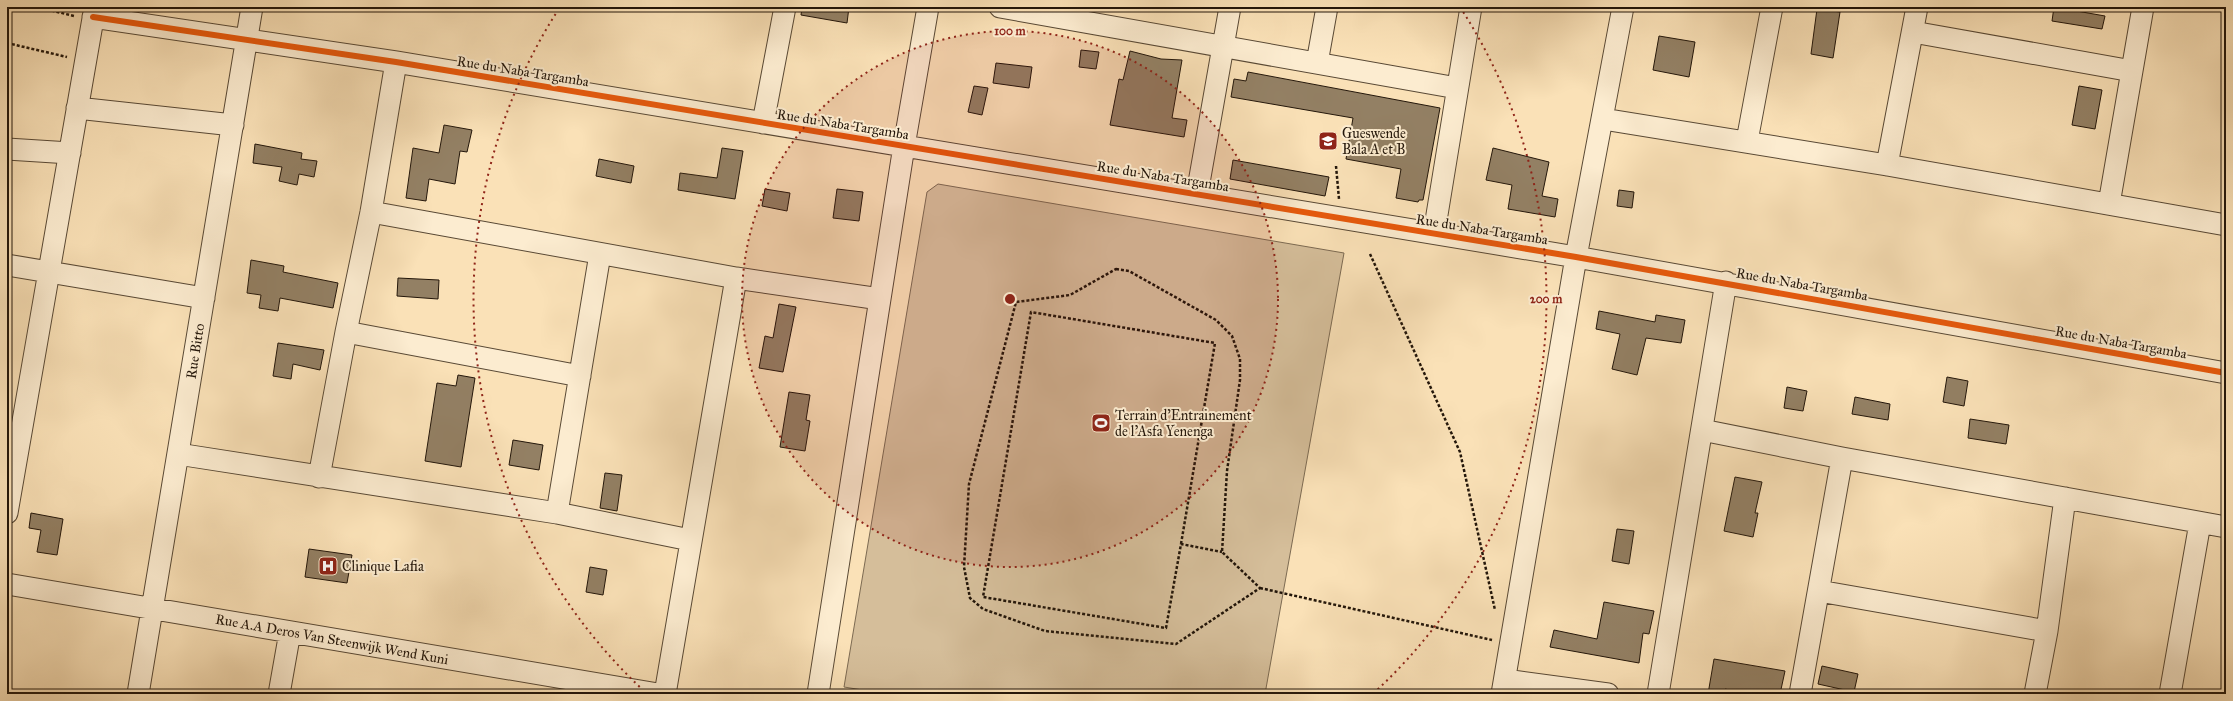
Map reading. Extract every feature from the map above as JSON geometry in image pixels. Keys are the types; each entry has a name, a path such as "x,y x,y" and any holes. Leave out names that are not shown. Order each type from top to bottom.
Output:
{"street":[{"name":"Rue Bitto","path":"138,694 252,7"},
{"path":"763,123 785,7"},
{"path":"818,694 904,146 928,7"},
{"path":"1000,7 1088,15 1223,46 1457,88"},
{"path":"1197,194 1230,7"},
{"path":"1317,63 1327,7"},
{"path":"1434,233 1471,7"},
{"path":"1608,694 1504,687 1576,257 1604,119 1623,7"},
{"path":"1747,141 1772,7"},
{"path":"1887,165 1917,7"},
{"path":"2109,204 2143,7"},
{"name":"Rue du Naba Targamba","path":"93,15 246,41 396,62 1434,233 1726,282 2226,371"},
{"path":"7,513 15,423 49,272 93,15"},
{"path":"1913,32 2132,71"},
{"path":"319,477 346,332 371,212 396,62"},
{"path":"77,108 233,125"},
{"path":"1604,119 1747,141 2226,225"},
{"path":"7,149 70,153"},
{"path":"371,212 736,278 880,299"},
{"path":"556,513 600,254"},
{"path":"7,265 204,298"},
{"path":"665,694 690,540 736,278"},
{"path":"1658,694 1726,282"},
{"path":"346,332 580,376"},
{"path":"1702,430 1842,458 2226,527"},
{"path":"178,454 556,513 690,540"},
{"path":"1800,694 1842,458"},
{"path":"2035,694 2047,631 2065,498"},
{"path":"2170,694 2200,523"},
{"name":"Rue A.A Deros Van Steenwijk Wend Kuni","path":"7,584 658,694"},
{"path":"1819,591 2047,631"},
{"path":"279,694 290,632"}],"path":[{"path":"37,7 93,15"},
{"path":"7,43 86,61"},
{"path":"1336,166 1341,218"},
{"path":"1370,254 1460,452 1496,614"},
{"path":"1222,552 1227,471 1240,380 1240,358 1232,336 1216,320 1129,271 1116,269 1070,295 1016,302 969,484 964,567 970,598 983,609 1045,631 1176,644 1260,588"},
{"path":"1031,312 1215,343 1181,544 1166,628 983,597 1031,312"},
{"path":"1181,544 1222,552 1260,588 1510,644"}],"shaded area":[{"name":"Terrain d'Entrainement de l'Asfa Yenenga","path":"938,184 1344,253 1265,694 887,694 844,687 927,192"}],"building":[{"path":"802,7 849,7 847,23 801,15"},
{"path":"2054,7 2105,16 2102,29 2052,21"},
{"path":"1817,9 1840,12 1833,58 1811,54"},
{"path":"1659,36 1695,42 1689,77 1653,70"},
{"path":"1081,50 1099,52 1096,69 1079,67"},
{"path":"1130,51 1161,59 1182,60 1172,118 1187,120 1184,137 1110,125 1119,79 1123,80"},
{"path":"996,63 1032,67 1029,88 993,83"},
{"path":"1248,72 1440,108 1423,200 1419,200 1418,202 1396,198 1401,169 1346,159 1353,118 1231,97 1234,79 1246,81"},
{"path":"974,86 988,88 982,115 968,112"},
{"path":"2079,86 2102,90 2095,129 2072,125"},
{"path":"444,125 472,130 467,152 460,151 455,184 429,179 426,201 406,198 413,148 439,153"},
{"path":"255,144 302,153 301,159 317,161 314,177 299,174 297,185 279,181 282,167 253,163"},
{"path":"722,148 743,151 735,199 678,190 680,173 717,178"},
{"path":"1493,148 1549,162 1542,196 1558,199 1555,217 1508,209 1512,185 1486,180"},
{"path":"599,159 634,166 631,183 596,176"},
{"path":"1233,160 1329,177 1325,196 1230,179"},
{"path":"765,189 790,193 787,211 762,206"},
{"path":"837,189 863,192 859,221 833,218"},
{"path":"1619,190 1634,192 1632,208 1617,206"},
{"path":"251,260 284,266 283,272 338,283 333,308 280,298 278,311 259,308 261,295 247,293"},
{"path":"398,278 439,280 438,299 397,296"},
{"path":"779,304 796,307 783,372 759,368 765,336 773,338"},
{"path":"1599,311 1655,322 1656,315 1685,320 1681,343 1646,338 1637,375 1612,369 1620,334 1596,329"},
{"path":"278,343 324,350 320,370 293,364 291,379 273,376"},
{"path":"458,375 475,378 461,467 425,461 437,383 456,386"},
{"path":"1947,377 1968,381 1964,406 1943,402"},
{"path":"1787,387 1807,391 1803,411 1784,408"},
{"path":"789,392 810,395 806,420 810,421 805,451 780,447"},
{"path":"1855,397 1890,404 1888,420 1852,414"},
{"path":"1970,419 2009,425 2006,444 1968,438"},
{"path":"513,440 543,445 539,470 509,465"},
{"path":"605,473 622,475 617,511 600,508"},
{"path":"1735,477 1762,482 1755,513 1758,513 1753,537 1724,531"},
{"path":"31,513 63,519 57,555 37,552 41,530 29,528"},
{"path":"1617,529 1634,531 1629,564 1612,561"},
{"name":"Clinique Lafia","path":"309,549 352,555 347,583 305,577"},
{"path":"590,567 607,570 603,595 586,592"},
{"path":"1604,602 1654,611 1649,634 1643,633 1639,663 1550,647 1554,630 1597,639"},
{"path":"1714,659 1785,671 1780,694 1749,694 1725,689 1724,694 1708,694"},
{"path":"1822,666 1858,674 1854,692 1818,684"}],"cycle path":[{"path":"93,17 396,62 1576,257 2226,373"}],"place":[{"name":"Gueswende Bala A et B","path":"1328,141"},
{"name":"Terrain d'Entrainement de l'Asfa Yenenga","path":"1101,423"},
{"name":"Clinique Lafia","path":"328,566"}]}
